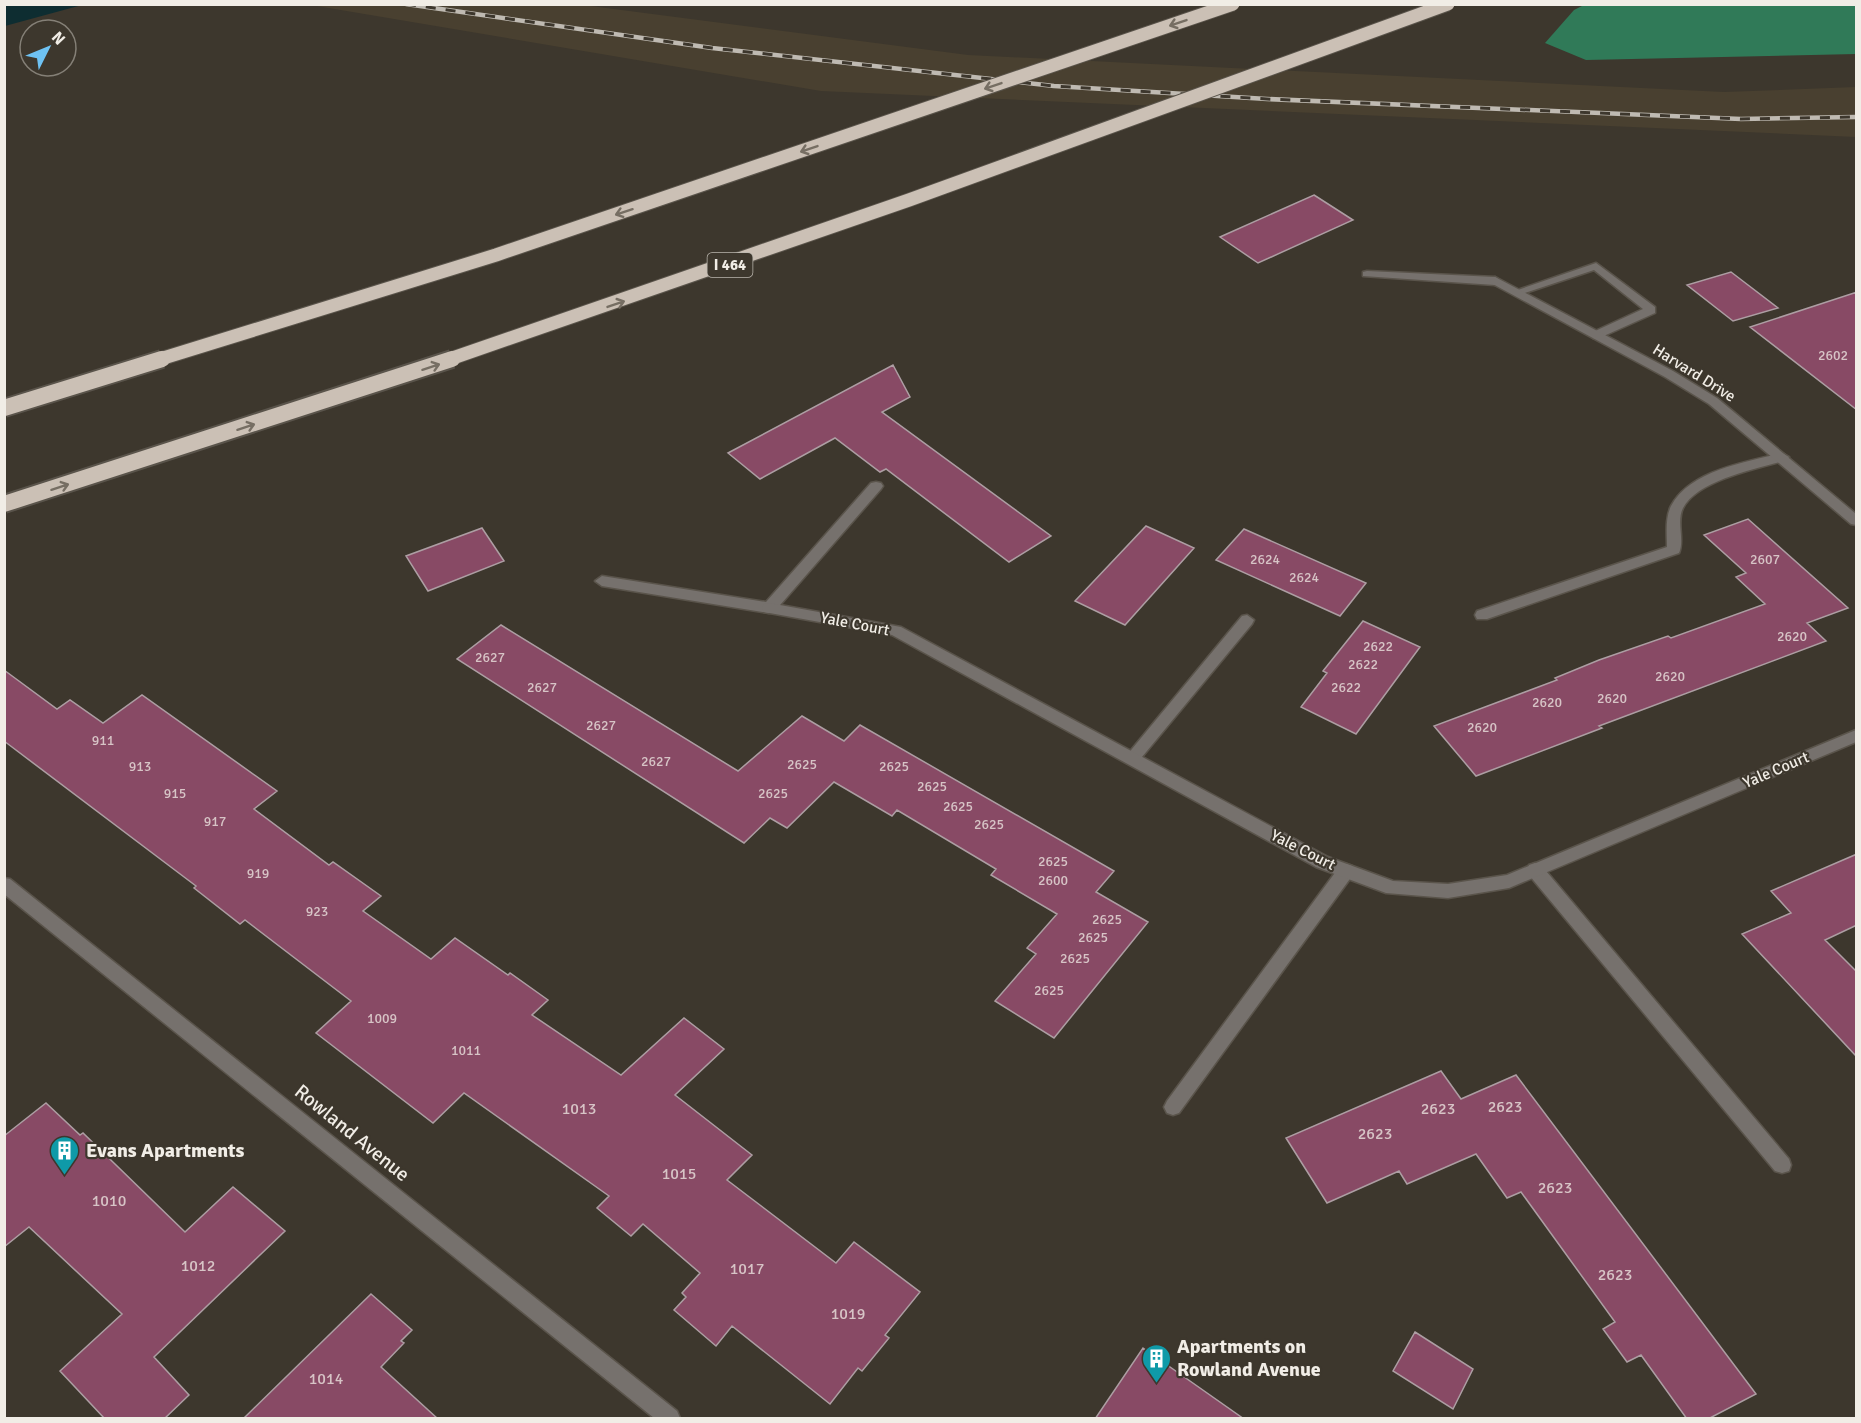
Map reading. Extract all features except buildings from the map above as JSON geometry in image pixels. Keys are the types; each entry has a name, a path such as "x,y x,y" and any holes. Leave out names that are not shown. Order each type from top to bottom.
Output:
{"highway":[{"path":"4,408 254,332 506,251 1233,4"},
{"name":"I 464","path":"4,504 467,356 732,264 1448,4"}],"street":[{"path":"1518,292 1596,266 1651,310 1597,335"},
{"name":"Harvard Drive","path":"1367,274 1495,281 1518,292 1713,401 1857,521"},
{"path":"1482,615 1674,550 1677,507 1690,491 1716,478 1782,457"},
{"path":"769,608 876,486"},
{"name":"Yale Court","path":"602,581 896,631 1322,862 1392,888 1448,891 1509,881 1857,736"},
{"path":"1132,759 1247,620"},
{"path":"1535,870 1782,1165"},
{"path":"1173,1107 1346,871"},
{"name":"Rowland Avenue","path":"4,884 670,1419"}],"shaded area":[{"path":"311,5 583,5 968,55 1724,92 1856,87 1856,137 821,91"}],"green space":[{"path":"1586,4 1856,5 1856,54 1586,60 1545,43 1574,10"}],"water":[{"path":"5,4 82,4 34,18 18,18 18,22 5,26"}],"railway":[{"path":"406,4 712,48 1054,86 1267,99 1741,119 1856,117"}],"place":[{"name":"Evans Apartments","path":"65,1176"},
{"name":"Apartments on Rowland Avenue","path":"1156,1384"}]}
